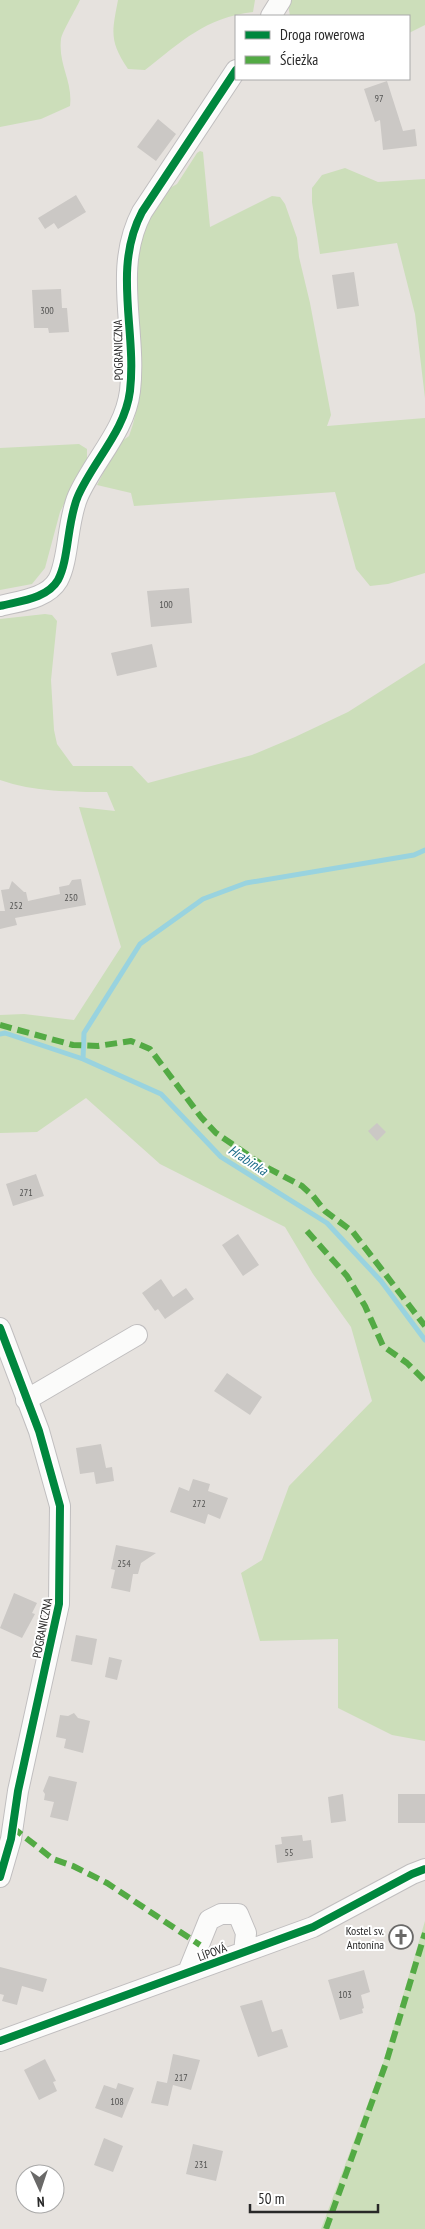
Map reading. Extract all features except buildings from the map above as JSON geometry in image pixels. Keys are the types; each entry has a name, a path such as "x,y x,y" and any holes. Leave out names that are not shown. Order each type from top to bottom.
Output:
{"street":[{"path":"272,15 282,0"},
{"name":"POGRANICZNA","path":"0,606 34,598 48,591 58,581 63,566 71,516 78,496 86,479 116,432 126,408 130,392 131,362 126,270 133,229 142,212 235,72"},
{"name":"POGRANICZNA","path":"0,1328 26,1400 40,1431 60,1506 60,1594 18,1791 11,1839 0,1877"},
{"path":"26,1400 137,1335"},
{"name":"LÍPOVÁ","path":"0,2041 313,1927 412,1874 425,1869"},
{"path":"188,1972 209,1920 221,1914 238,1914 246,1933 244,1952"}],"green space":[{"path":"0,0 80,0 61,39 70,106 41,119 0,127"},
{"path":"118,0 255,0 253,12 235,15 207,25 183,40 145,70 128,69 115,43 114,20"},
{"path":"290,0 425,0 425,25 410,32 410,15 290,15 288,4"},
{"path":"200,151 203,152 210,227 272,196 280,197 285,204 297,238 299,257 310,303 331,415 327,426 425,418 425,573 388,584 370,586 356,569 335,492 134,506 131,493 97,485 118,444 129,436 140,394 141,372 136,256 147,216 170,188 177,184"},
{"path":"345,168 378,182 425,179 425,398 415,314 397,243 320,254 312,202 312,188 322,175"},
{"path":"79,444 87,449 87,459 60,512 45,568 32,584 0,590 0,448"},
{"path":"45,614 52,615 57,621 51,680 54,730 57,744 73,766 132,766 148,783 252,755 295,737 348,712 425,663 425,1741 392,1735 338,1708 338,1639 260,1641 241,1573 262,1560 289,1486 372,1401 351,1327 313,1274 285,1227 160,1164 86,1098 37,1132 0,1133 0,1015 24,1014 74,1020 121,947 79,807 115,811 107,792 39,789 0,780 0,619"},
{"path":"425,1921 425,2229 321,2229 383,2063"}],"waterway":[{"path":"83,1059 84,1033 140,944 203,899 246,883 414,855 425,850"},
{"name":"Hrabinka","path":"0,1034 5,1033 83,1059 161,1094 221,1157 327,1223 381,1281 425,1340"}],"marked path":[{"path":"0,1025 73,1045 98,1046 131,1041 150,1049 201,1117 216,1133 264,1166 302,1186 325,1211 353,1232 425,1326"},
{"path":"307,1231 347,1276 365,1306 383,1346 407,1363 425,1381"},
{"path":"12,1827 53,1859 73,1866 107,1883 200,1945"},
{"path":"326,2229 386,2063 425,1933"}],"cycle path":[{"path":"0,606 24,601 40,595 53,586 62,572 74,506 85,483 116,432 127,406 131,368 127,278 128,255 133,234 142,212 235,72"},
{"path":"0,1328 39,1431 60,1506 59,1604 18,1791 11,1839 0,1877"},
{"path":"0,2041 313,1927 412,1874 425,1869"}],"place":[{"name":"Kostel sv. Antonína","path":"401,1937"}]}
